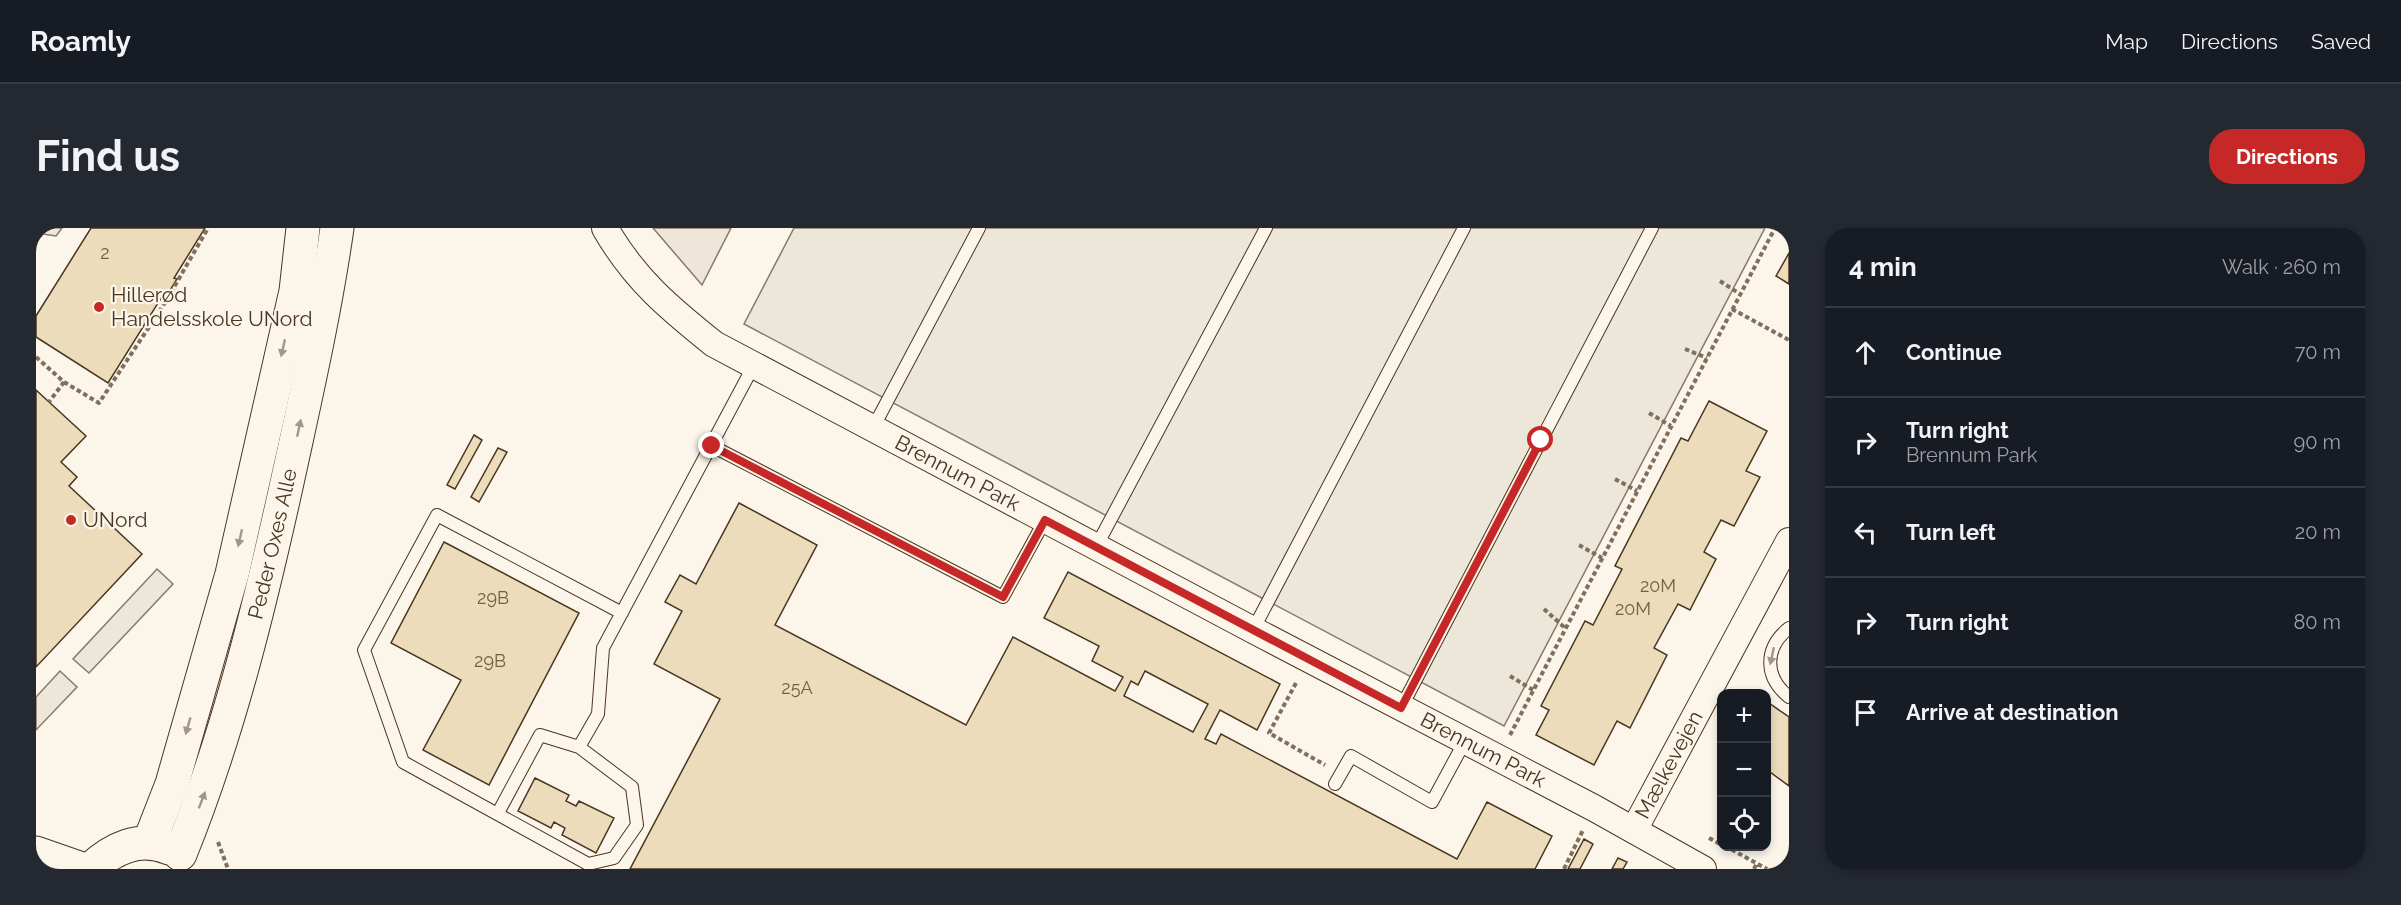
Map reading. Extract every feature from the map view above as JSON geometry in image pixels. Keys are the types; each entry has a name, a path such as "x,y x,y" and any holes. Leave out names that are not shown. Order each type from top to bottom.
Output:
{"street":[{"name":"Peder Oxes Alle","path":"149,843 172,784 232,574 296,291 303,228"},
{"name":"Peder Oxes Alle","path":"188,861 264,589 326,304 337,228"},
{"name":"Brennum Park","path":"604,228 621,256 666,305 714,344 1309,660 1594,808 1696,868"},
{"name":"Mælkevejen","path":"1634,830 1789,541"},
{"path":"91,869 105,855 126,845 149,843 165,846 188,861"},
{"path":"36,853 82,869"}],"lane":[{"path":"873,428 979,228"},
{"path":"1096,547 1266,228"},
{"path":"1253,630 1464,228"},
{"path":"1401,708 1652,228"},
{"path":"579,747 598,714 603,648 754,365"},
{"path":"712,446 1003,597 1045,520"},
{"path":"498,813 540,735 579,747 632,787 637,825 614,858 588,864 403,762 364,650 437,515 622,613"},
{"path":"1789,628 1779,637 1770,660 1774,682 1789,697"},
{"path":"1338,779 1351,756 1432,802 1465,741"}],"path":[{"path":"36,236 41,228"},
{"path":"36,357 64,382 99,403 166,301 208,228"},
{"path":"1510,735 1775,228"},
{"path":"1720,281 1740,294"},
{"path":"1732,309 1789,340"},
{"path":"1685,349 1707,358"},
{"path":"49,402 64,382"},
{"path":"1648,413 1671,426"},
{"path":"1615,479 1637,491"},
{"path":"1579,545 1602,558"},
{"path":"1544,609 1566,628"},
{"path":"1309,660 1269,733 1338,779"},
{"path":"1510,676 1533,690"},
{"path":"1500,729 1520,740"},
{"path":"1564,869 1594,808"},
{"path":"1700,834 1717,843"},
{"path":"1733,851 1767,869"},
{"path":"1754,869 1757,863"}],"shaded area":[{"path":"36,228 62,228 56,236 36,233"},
{"path":"653,228 731,228 702,285"},
{"path":"794,228 1765,228 1504,726 744,324"},
{"path":"157,569 173,584 89,673 73,659"},
{"path":"60,671 77,687 36,730 36,697"}],"building":[{"name":"Hillerød Handelsskole UNord","path":"91,228 205,228 174,278 177,279 166,297 163,295 108,383 36,337 36,316"},
{"path":"1789,253 1789,284 1776,276"},
{"name":"UNord","path":"36,390 86,436 61,462 77,477 69,486 142,554 36,667"},
{"path":"1709,401 1767,431 1746,471 1760,477 1734,526 1721,520 1704,552 1716,559 1690,610 1678,604 1654,648 1667,655 1630,728 1617,721 1594,765 1536,735 1549,710 1541,706 1585,621 1593,625 1622,569 1615,566 1681,438 1688,441"},
{"path":"474,435 482,440 455,489 447,485"},
{"path":"498,448 507,452 479,502 471,497"},
{"path":"739,503 817,545 775,625 966,725 1013,637 1115,691 1123,677 1092,661 1099,646 1044,618 1068,572 1280,684 1257,730 1220,710 1205,739 1216,744 1221,734 1457,859 1487,802 1552,836 1535,869 630,869 720,699 654,664 682,611 665,602 680,575 696,584","holes":["1145,671 1208,704 1193,732 1124,696 1131,681 1138,685"]},
{"path":"444,542 579,613 489,785 423,750 461,680 391,643"},
{"path":"1771,704 1789,717 1789,786 1771,773"},
{"path":"535,778 569,795 566,801 576,806 579,801 614,818 596,853 562,835 565,828 554,822 551,828 518,811"},
{"path":"1584,839 1593,844 1580,869 1568,869"},
{"path":"1618,858 1627,862 1623,869 1612,869"}],"place":[{"name":"Hillerød Handelsskole UNord","path":"99,307"},
{"name":"UNord","path":"71,520"}],"route":[{"path":"712,446 1003,597 1045,520 1401,708 1541,440"}]}
